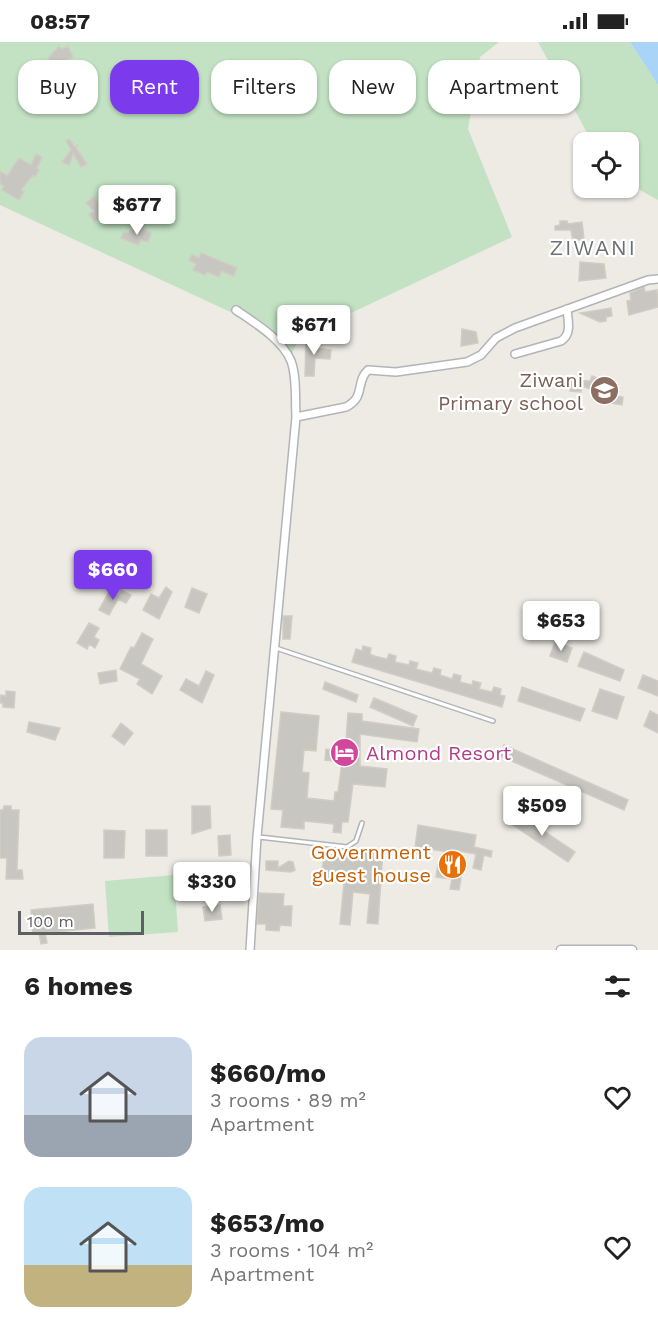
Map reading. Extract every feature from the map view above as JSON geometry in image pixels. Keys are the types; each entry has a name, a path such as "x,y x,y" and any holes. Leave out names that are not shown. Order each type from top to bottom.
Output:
{"street":[{"path":"296,417 354,404 358,398 363,375 368,370 396,372 467,362 481,355 491,342 504,333 648,280 658,279"},
{"path":"515,354 566,338 569,332 567,309"},
{"path":"236,310 280,344 285,351 291,362 296,417 257,837 250,950"},
{"path":"561,950 632,950"}],"lane":[{"path":"275,648 493,722"},
{"path":"257,837 347,847 356,841 362,823"}],"green space":[{"path":"0,42 499,42 480,57 480,60 428,60 428,114 470,114 468,129 512,237 300,337 290,357 239,316 0,205"},
{"path":"538,42 630,42 658,85 658,200 639,190 639,132 587,132 577,114 580,114 580,60 548,60"},
{"path":"174,875 178,932 109,937 105,881"}],"water":[{"path":"630,42 658,42 658,85"}],"building":[{"path":"59,46 62,49 68,46 73,57 66,60 48,58"},
{"path":"69,139 75,147 78,144 76,148 87,164 81,167 73,154 69,165 62,162 71,150 66,141"},
{"path":"36,154 42,157 37,168 39,170 21,190 24,192 19,200 2,190 4,186 0,183 0,171 7,176 19,158 31,165"},
{"path":"117,187 126,199 112,210 114,214 106,217 105,215 94,222 89,214 94,211 86,203 94,196 101,208 118,200 112,191"},
{"path":"560,221 567,221 568,224 582,222 584,239 573,241 571,230 555,230 555,226 560,225"},
{"path":"138,226 151,233 148,242 141,240 138,245 121,238 124,232 127,233"},
{"path":"201,253 237,268 234,276 221,271 219,277 207,272 205,275 193,270 196,264 189,260 192,254 199,258"},
{"path":"580,262 604,264 606,278 579,281"},
{"path":"644,287 645,292 657,290 658,307 629,315 627,301 631,300 630,293"},
{"path":"611,308 612,316 600,322 580,313"},
{"path":"462,329 476,332 478,343 461,346"},
{"path":"306,337 317,340 315,348 331,350 330,359 315,358 314,376 305,376"},
{"path":"592,376 602,380 597,392 582,386 581,392 570,391 571,380 590,381"},
{"path":"600,393 623,397 622,405 599,401"},
{"path":"166,587 172,592 159,619 143,610 151,594 159,598"},
{"path":"192,588 207,594 199,613 185,607"},
{"path":"110,590 118,595 121,590 131,595 126,603 118,599 109,615 99,610"},
{"path":"283,616 292,616 290,639 283,639"},
{"path":"89,623 99,628 94,637 99,640 95,648 89,644 87,649 77,643"},
{"path":"142,633 153,639 141,664 162,676 152,694 137,684 140,679 120,669 131,647 134,648"},
{"path":"555,642 572,648 567,662 550,656"},
{"path":"363,646 371,648 370,654 374,656 387,659 389,654 396,656 395,662 409,665 410,661 418,663 416,669 432,673 434,668 441,670 440,675 452,679 454,674 461,676 460,682 472,685 473,681 481,683 479,689 492,692 494,687 501,689 500,695 505,696 502,707 352,662 356,649 362,651"},
{"path":"584,652 624,670 620,681 578,666"},
{"path":"116,670 117,681 100,684 98,673"},
{"path":"206,671 214,675 202,703 180,690 186,679 199,686"},
{"path":"643,675 658,681 658,696 638,688"},
{"path":"325,682 358,695 356,702 323,689"},
{"path":"522,687 585,709 580,721 518,701"},
{"path":"600,689 624,697 617,719 592,711"},
{"path":"6,691 15,692 14,708 3,707 3,703 0,703 1,695 6,696"},
{"path":"374,698 417,716 413,726 370,707"},
{"path":"650,711 658,715 658,733 644,726"},
{"path":"281,712 319,716 316,751 304,750 302,772 309,773 307,798 334,801 335,792 338,792 342,762 325,760 326,749 345,752 348,713 362,714 362,721 419,729 417,742 360,734 360,766 387,769 385,787 353,784 348,822 342,822 341,833 333,832 334,824 304,821 304,829 281,827 283,810 271,809"},
{"path":"29,722 60,728 55,740 27,732"},
{"path":"121,723 133,733 124,745 112,736"},
{"path":"504,745 628,800 624,810 500,756"},
{"path":"4,806 11,806 11,810 19,810 17,870 22,870 23,879 6,879 7,858 0,858 0,810 3,810"},
{"path":"192,806 210,806 211,828 192,834"},
{"path":"517,813 575,852 568,862 510,823"},
{"path":"418,825 476,835 474,847 492,851 491,857 484,855 481,870 473,868 476,854 459,851 457,866 463,867 459,890 450,889 452,879 436,877 438,864 447,865 449,852 415,847"},
{"path":"104,830 125,831 124,858 104,858"},
{"path":"146,830 167,830 167,856 146,856"},
{"path":"230,835 231,855 219,856 218,836"},
{"path":"359,849 383,849 378,924 367,923 370,894 353,892 350,925 340,924 344,883 321,881 324,854 346,857 346,851 359,852"},
{"path":"266,861 278,861 278,868 289,861 293,862 295,870 291,872 266,870"},
{"path":"259,893 284,894 283,906 292,906 291,926 280,925 279,931 266,930 266,924 257,924"},
{"path":"93,904 95,928 45,933 47,943 41,944 39,933 33,934 31,910"},
{"path":"220,905 222,919 205,921 203,907"}],"place":[{"name":"Ziwani Primary school","path":"604,391"},
{"name":"Almond Resort","path":"345,753"},
{"name":"Government guest house","path":"452,864"}],"district":[{"name":"ZIWANI","path":"593,247"}]}
